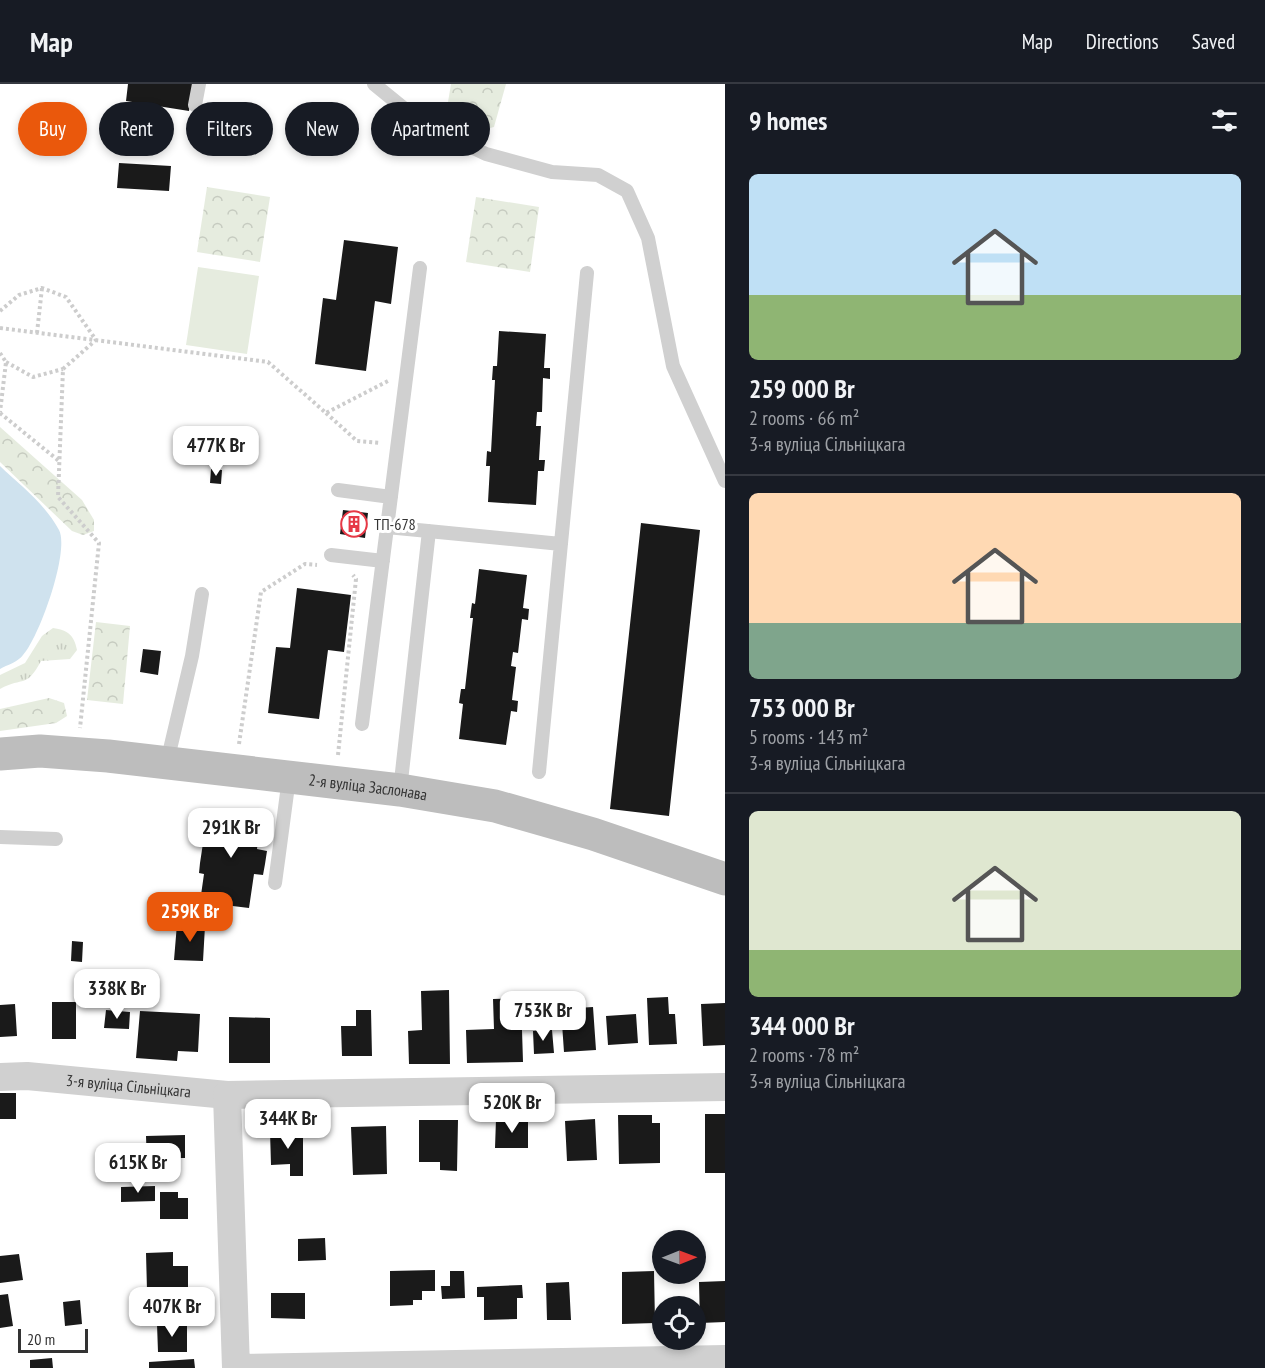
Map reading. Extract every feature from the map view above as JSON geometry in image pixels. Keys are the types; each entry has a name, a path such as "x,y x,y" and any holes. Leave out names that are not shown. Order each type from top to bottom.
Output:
{"main road":[{"name":"2-я вуліца Заслонава","path":"0,754 40,751 167,762 400,790 495,806 593,834 725,879"}],"street":[{"name":"3-я вуліца Сільніцкага","path":"0,1077 27,1076 227,1095 725,1088"},
{"path":"227,1095 237,1368 725,1359"}],"lane":[{"path":"196,102 199,84"},
{"path":"374,84 423,124 486,154 552,172 598,175 627,191 648,238 673,366 725,481"},
{"path":"362,724 420,268"},
{"path":"539,772 587,273"},
{"path":"338,490 391,497"},
{"path":"387,527 561,544"},
{"path":"400,790 429,531"},
{"path":"328,560 383,561"},
{"path":"167,762 192,656 202,594"},
{"path":"275,883 289,776"},
{"path":"0,837 56,839"}],"path":[{"path":"0,311 19,295 42,288 66,297 96,340"},
{"path":"37,333 42,288"},
{"path":"0,328 268,362 357,441 382,444"},
{"path":"0,353 6,362 33,377 63,369 96,340"},
{"path":"6,362 0,412 60,461"},
{"path":"63,369 58,497 99,543 79,738"},
{"path":"326,413 391,379"},
{"path":"238,754 261,592 305,564 328,560"},
{"path":"338,756 356,579 351,573"}],"green space":[{"path":"451,84 506,84 494,127 490,128 490,102 448,102"},
{"path":"207,187 270,197 260,262 197,252"},
{"path":"476,197 539,207 530,272 466,262"},
{"path":"198,267 259,276 247,354 186,345"},
{"path":"0,427 82,500 94,520 94,531 83,535 72,531 0,462"},
{"path":"96,622 130,626 123,704 87,700"},
{"path":"53,628 63,630 72,637 77,650 70,659 41,661 28,679 0,689 0,675 25,663 42,636"},
{"path":"49,698 64,703 67,716 56,723 0,731 0,709"}],"water":[{"path":"0,466 47,512 59,530 61,541 57,574 44,614 30,646 21,657 0,669"}],"building":[{"path":"128,84 193,84 190,102 186,102 186,111 174,109 174,102 126,101"},
{"path":"119,163 171,166 169,191 117,188"},
{"path":"344,240 398,247 391,304 375,301 366,371 315,364 323,298 336,300"},
{"path":"499,331 546,334 544,368 550,368 550,379 543,378 542,412 537,412 536,426 541,426 539,460 545,460 544,471 538,471 536,505 488,502 490,466 486,466 487,451 491,452 495,380 492,380 493,366 497,366"},
{"path":"211,469 222,470 221,484 210,483"},
{"name":"ТП-678","path":"343,510 368,513 365,538 340,534"},
{"path":"641,523 700,530 669,816 610,809"},
{"path":"479,569 527,575 523,608 529,609 528,620 522,619 518,653 513,652 511,666 516,667 512,700 518,701 517,712 511,711 506,745 459,739 463,704 459,703 461,689 465,689 473,618 470,618 472,603 475,604"},
{"path":"297,588 351,595 344,652 328,650 319,719 268,713 276,647 290,648"},
{"path":"143,649 161,651 158,675 140,672"},
{"path":"213,809 261,815 257,849 267,851 263,875 254,874 249,908 200,902 204,874 199,873 200,863 205,830 210,831"},
{"path":"177,924 205,926 203,961 174,960"},
{"path":"72,941 83,942 82,962 71,961"},
{"path":"449,990 450,1064 409,1064 408,1031 422,1030 421,991"},
{"path":"668,997 669,1014 675,1014 677,1044 649,1045 647,998"},
{"path":"521,998 523,1062 467,1063 466,1030 494,1029 493,999"},
{"path":"52,1002 76,1002 76,1039 52,1039"},
{"path":"725,1003 725,1045 703,1046 701,1004"},
{"path":"15,1004 17,1036 0,1037 0,1005"},
{"path":"593,1007 596,1050 564,1052 561,1009"},
{"path":"106,1010 130,1012 129,1029 104,1028"},
{"path":"356,1010 371,1010 372,1056 342,1056 341,1026 356,1026"},
{"path":"140,1011 200,1014 198,1052 178,1051 177,1061 136,1058"},
{"path":"636,1014 638,1043 608,1045 606,1016"},
{"path":"229,1017 270,1018 270,1063 229,1063"},
{"path":"552,1030 554,1053 534,1054 533,1031"},
{"path":"0,1093 16,1093 16,1119 0,1119"},
{"path":"705,1114 725,1114 725,1173 705,1173"},
{"path":"618,1115 652,1115 652,1123 660,1123 660,1163 619,1164"},
{"path":"496,1119 528,1119 528,1148 495,1148"},
{"path":"595,1119 597,1160 567,1161 565,1121"},
{"path":"419,1120 458,1120 457,1171 440,1170 440,1162 419,1162"},
{"path":"386,1126 387,1174 353,1175 351,1127"},
{"path":"270,1131 303,1131 303,1176 290,1176 290,1164 271,1165"},
{"path":"185,1135 185,1158 166,1158 166,1167 147,1167 146,1136"},
{"path":"155,1186 155,1201 121,1202 121,1187"},
{"path":"160,1192 178,1192 178,1198 188,1198 188,1219 160,1219"},
{"path":"325,1238 326,1260 298,1261 298,1239"},
{"path":"173,1252 173,1266 188,1266 188,1289 147,1290 146,1253"},
{"path":"19,1254 23,1280 0,1283 0,1256"},
{"path":"435,1270 435,1291 422,1291 422,1300 413,1300 413,1305 390,1306 390,1271"},
{"path":"450,1271 464,1271 465,1298 442,1299 441,1286 450,1286"},
{"path":"652,1271 654,1296 652,1296 652,1323 622,1324 622,1272"},
{"path":"725,1281 725,1322 706,1323 706,1296 699,1296 699,1284 706,1284 706,1282"},
{"path":"569,1282 571,1320 547,1320 546,1283"},
{"path":"522,1285 523,1298 517,1298 517,1319 484,1320 484,1297 477,1297 477,1287"},
{"path":"271,1293 305,1293 305,1319 271,1318"},
{"path":"8,1294 13,1326 0,1328 0,1295"},
{"path":"80,1300 82,1324 65,1326 63,1302"},
{"path":"187,1323 187,1352 158,1352 157,1324"},
{"path":"52,1358 53,1368 30,1368 30,1360"},
{"path":"194,1359 195,1368 149,1368 149,1362"}],"place":[{"name":"ТП-678","path":"354,524"}]}
